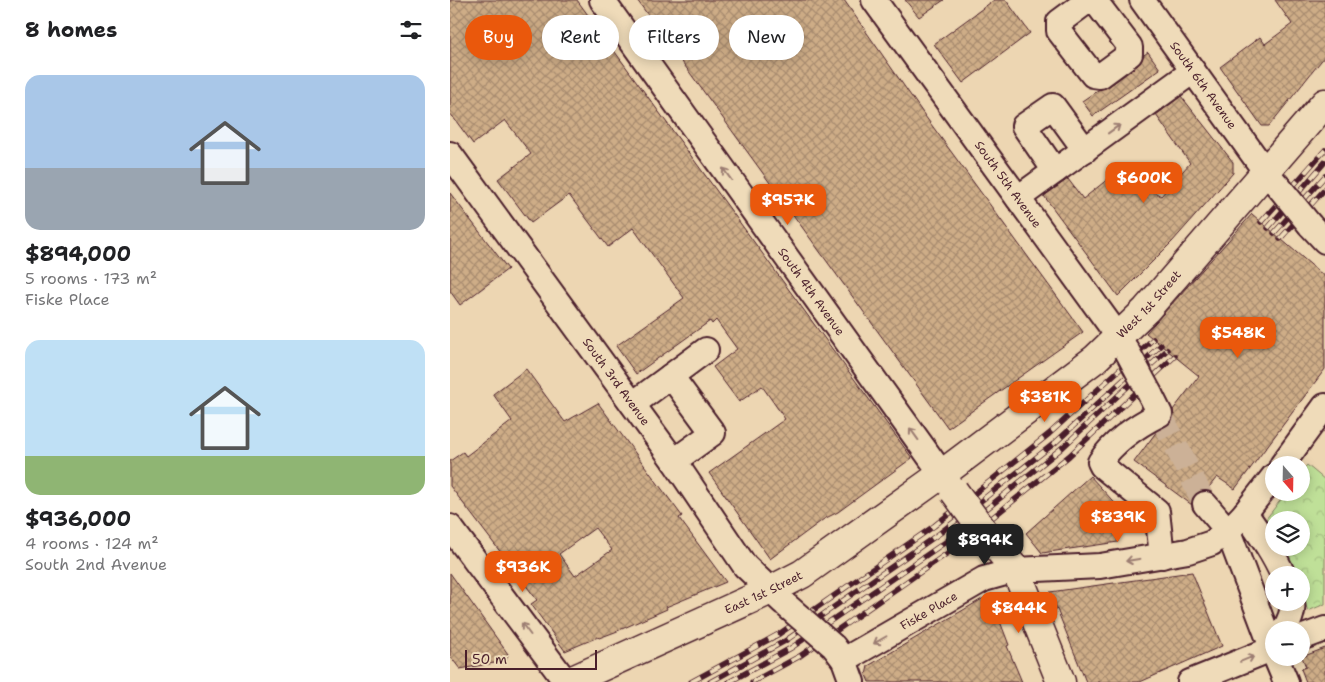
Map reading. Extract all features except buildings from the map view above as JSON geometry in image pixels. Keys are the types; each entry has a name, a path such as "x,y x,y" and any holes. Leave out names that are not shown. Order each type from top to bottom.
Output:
{"main road":[{"name":"West 1st Street","path":"954,491 1095,358 1128,352 1146,310 1272,179 1325,103"},
{"path":"954,491 987,536 1016,570 1061,682"},
{"name":"East 1st Street","path":"567,682 779,598 802,574 954,491"}],"street":[{"name":"South 4th Avenue","path":"602,0 954,491"},
{"name":"South 5th Avenue","path":"874,0 1128,352 1155,404 1139,424 1105,455 1100,462 1102,466 1157,511 1162,556"},
{"path":"1112,24 1146,2"},
{"name":"South 6th Avenue","path":"1146,2 1272,179 1317,233"},
{"path":"1018,198 1194,71"},
{"path":"1055,171 1024,126 1053,106 1085,150"},
{"name":"South 3rd Avenue","path":"450,154 674,461 745,566 843,663"},
{"path":"633,404 706,350"},
{"path":"671,376 713,433 674,461"},
{"path":"1289,456 1325,406"},
{"name":"Fiske Place","path":"843,663 984,580 1016,570 1100,566 1162,556 1188,551 1212,543 1228,531 1265,487"},
{"path":"1205,504 1228,531 1265,622"},
{"path":"1245,513 1267,545 1278,566"},
{"path":"450,526 567,682"},
{"path":"1310,635 1325,629"},
{"path":"1190,682 1265,651"},
{"path":"1281,666 1286,682"}],"green space":[{"path":"1310,468 1325,480 1325,604 1310,610 1310,566 1290,566 1285,556 1310,556 1310,511 1272,511 1280,501 1310,501"}],"tunnel":[{"path":"1160,414 1205,504"}],"railway":[{"path":"1261,222 1325,150"},
{"path":"1268,228 1325,162"},
{"path":"1274,233 1325,176"},
{"path":"1280,239 1325,189"},
{"path":"691,682 779,634 934,526 1049,434 1153,339"},
{"path":"710,682 785,641 940,533 1056,442 1161,345"},
{"path":"729,682 791,648 947,541 1063,447 1167,350"},
{"path":"752,682 800,656 952,550 1069,456 1175,356"}]}
